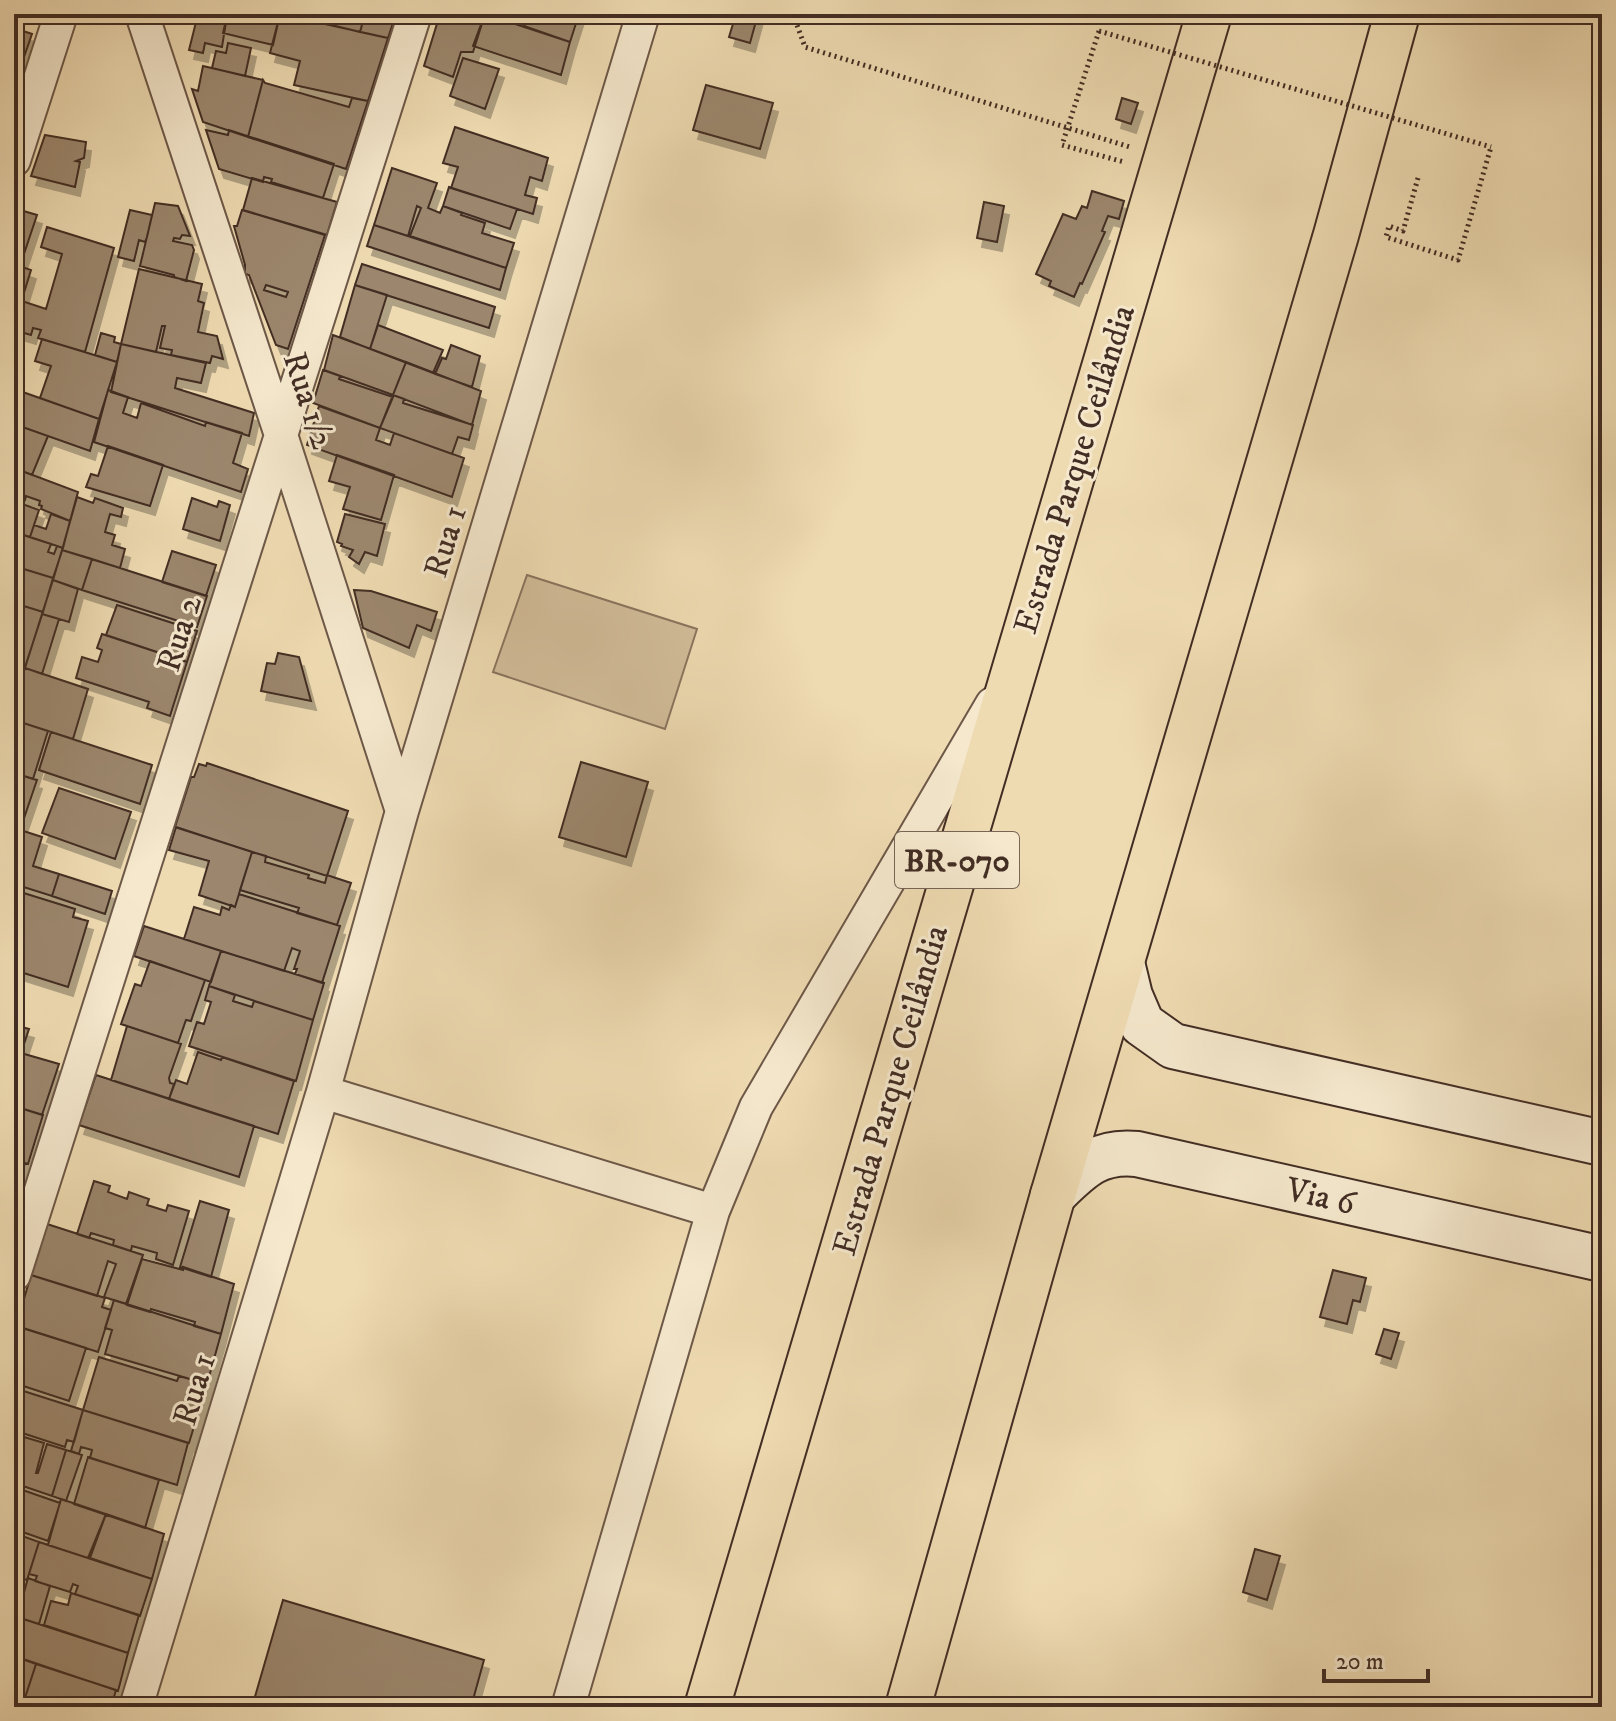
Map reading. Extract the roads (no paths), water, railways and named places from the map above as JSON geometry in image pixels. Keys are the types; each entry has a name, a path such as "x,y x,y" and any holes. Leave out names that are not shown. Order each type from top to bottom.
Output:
{"highway":[{"name":"Estrada Parque Ceilândia","path":"707,1707 1209,14"},
{"path":"908,1707 1053,1195 1331,250 1397,14"}],"main road":[{"path":"1122,963 1130,996 1142,1024 1173,1046 1602,1143"},
{"name":"Via 6","path":"1053,1195 1076,1172 1101,1156 1118,1152 1137,1154 1602,1259"}],"street":[{"path":"14,160 61,14"},
{"name":"Rua 1/2","path":"142,14 402,811"},
{"name":"Rua 2","path":"14,1275 415,14"},
{"name":"Rua 1","path":"136,1707 323,1092 402,811 643,14"},
{"path":"568,1707 713,1211 756,1107 1014,667"},
{"path":"323,1092 713,1211"}]}
